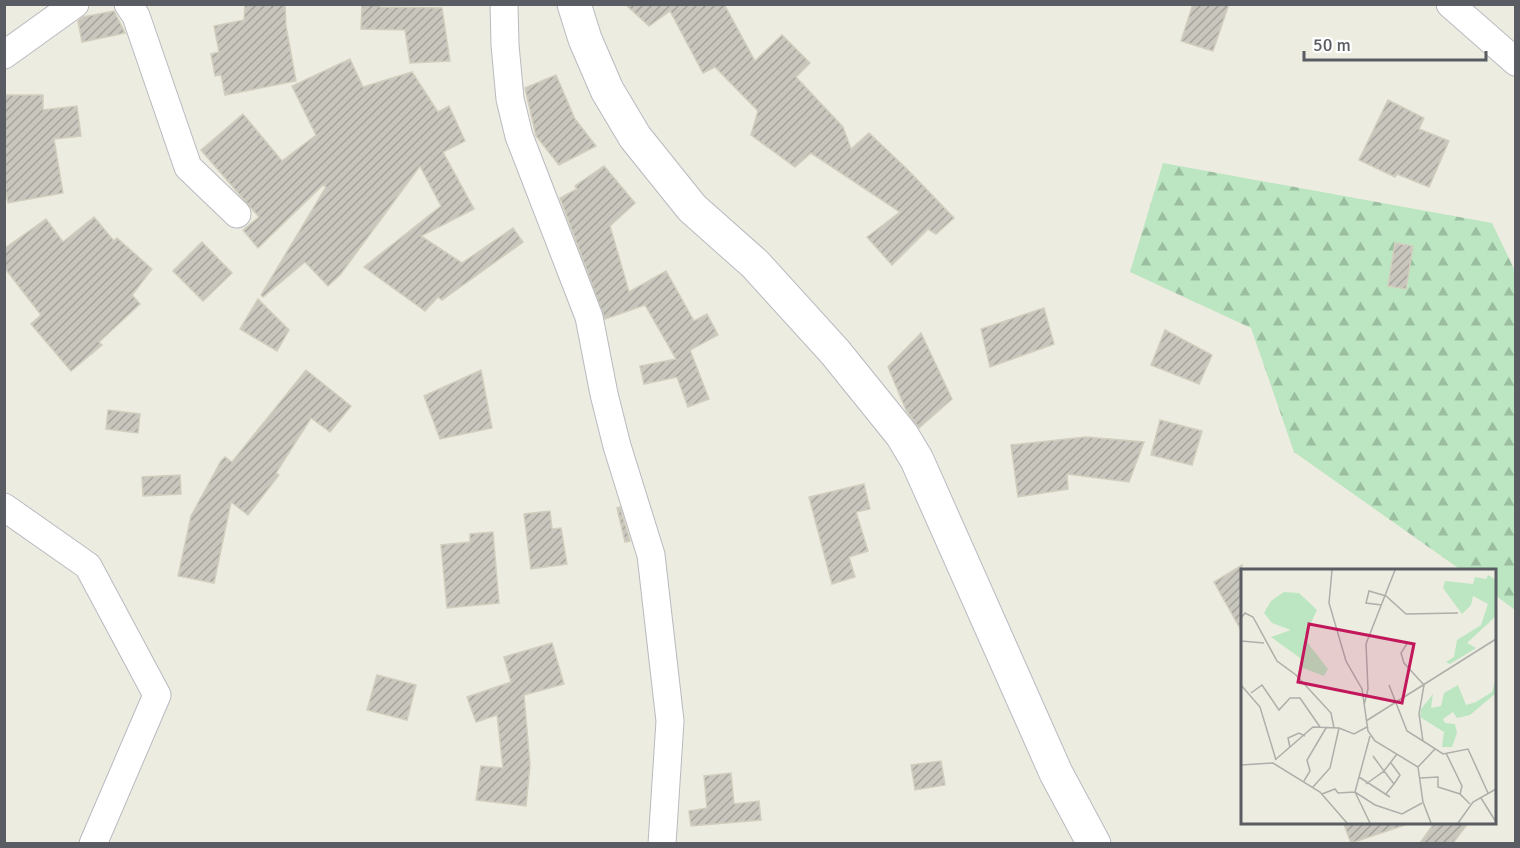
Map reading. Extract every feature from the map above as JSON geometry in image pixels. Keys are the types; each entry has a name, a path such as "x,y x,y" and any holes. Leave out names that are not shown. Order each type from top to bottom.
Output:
{"street":[{"path":"4,55 75,4"},
{"path":"128,4 136,16 188,167 237,214"},
{"path":"504,4 510,99 519,136 589,317 617,446 651,555 670,721 663,843"},
{"path":"574,4 585,39 607,90 635,137 692,208 755,264 835,352 902,435 917,460 1056,773 1094,843"},
{"path":"1450,4 1515,63"},
{"path":"4,507 88,566 157,695 93,843"}],"green space":[{"path":"1163,163 1492,223 1515,271 1515,610 1496,596 1496,569 1460,569 1294,452 1251,328 1130,272"}],"building":[{"path":"245,4 285,4 286,26 296,81 225,95 221,75 215,76 211,54 219,52 214,26 244,20"},
{"path":"362,4 380,4 380,7 442,8 450,61 410,63 405,30 361,29"},
{"path":"625,4 724,4 755,61 782,35 810,63 796,77 843,127 851,149 869,133 954,218 936,234 928,229 892,265 867,237 900,212 811,153 795,167 751,135 758,111 715,67 703,73 670,11 649,26"},
{"path":"1193,4 1229,4 1213,51 1181,41"},
{"path":"114,11 125,33 82,42 78,21 83,17"},
{"path":"350,59 363,87 412,72 438,112 449,106 465,141 443,152 474,209 421,236 462,263 513,228 523,242 442,300 438,297 425,311 364,267 441,206 420,166 340,275 328,286 305,262 263,297 261,295 326,187 323,185 258,248 243,230 259,217 201,150 243,114 282,161 316,135 292,86"},
{"path":"556,75 575,119 596,146 559,165 536,136 525,88"},
{"path":"4,95 43,95 43,110 77,106 81,136 54,139 63,193 8,203 4,183"},
{"path":"1388,100 1424,118 1419,129 1449,141 1429,187 1397,174 1395,177 1359,160"},
{"path":"604,166 635,203 610,226 629,292 666,271 694,321 707,314 718,335 690,350 709,399 688,407 677,377 644,384 640,366 676,359 645,305 605,319 560,198 577,189 575,186"},
{"path":"94,217 114,241 117,238 152,269 132,295 140,304 99,342 102,345 71,371 31,324 41,315 4,267 4,249 46,219 63,242"},
{"path":"202,242 232,273 203,301 173,271"},
{"path":"1395,243 1413,246 1406,289 1388,286"},
{"path":"258,299 289,330 277,351 240,329"},
{"path":"1044,308 1054,344 990,367 981,329"},
{"path":"1165,330 1212,355 1199,384 1151,365"},
{"path":"921,333 952,399 919,428 906,410 888,367"},
{"path":"306,370 351,406 330,432 311,418 276,473 279,475 248,515 231,502 214,583 178,576 191,516 221,461 225,457 232,462"},
{"path":"481,370 492,428 440,439 424,396"},
{"path":"108,410 140,414 138,433 106,429"},
{"path":"1160,420 1202,431 1192,465 1151,455"},
{"path":"1086,437 1144,442 1129,482 1067,474 1068,489 1018,497 1011,445"},
{"path":"180,475 181,494 143,496 142,477"},
{"path":"864,484 870,509 856,512 868,551 849,557 855,577 832,584 809,497"},
{"path":"620,507 630,541 625,542 617,508"},
{"path":"550,511 552,529 561,528 567,564 531,569 524,514"},
{"path":"493,532 499,603 447,608 441,545 470,542 470,534"},
{"path":"1242,565 1241,630 1214,582"},
{"path":"552,643 564,684 524,695 530,765 526,806 476,800 481,766 503,768 497,715 476,722 467,697 511,682 504,657"},
{"path":"377,675 416,685 407,720 367,710"},
{"path":"941,761 945,785 915,790 911,765"},
{"path":"731,773 734,804 759,801 761,820 691,826 689,811 707,808 704,776"},
{"path":"1344,824 1405,824 1405,825 1351,843"},
{"path":"1434,824 1467,824 1453,843 1420,843"}]}
